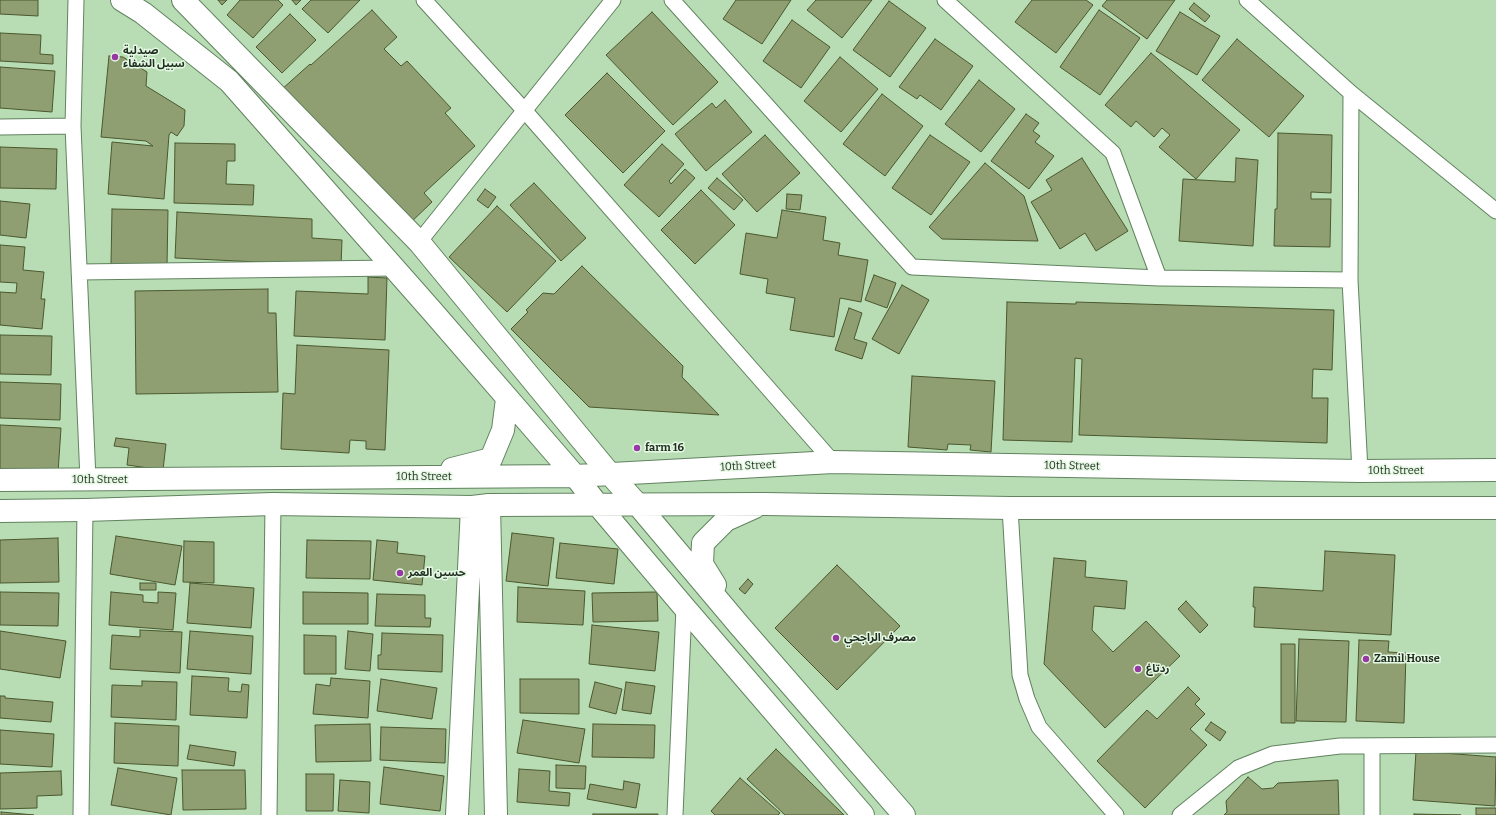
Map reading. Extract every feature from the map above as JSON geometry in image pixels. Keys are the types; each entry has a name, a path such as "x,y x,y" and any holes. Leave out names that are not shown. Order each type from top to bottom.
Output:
{"street":[{"path":"76,0 73,126 88,480"},
{"path":"122,0 143,13 229,81 575,476 684,607 862,815"},
{"path":"183,0 419,242 609,473 638,505 738,626 904,815"},
{"path":"424,0 524,110 833,462"},
{"path":"419,242 613,0"},
{"path":"672,0 912,267 1159,278 1350,280"},
{"path":"945,0 1113,153 1159,278"},
{"path":"1247,0 1351,93 1496,211"},
{"path":"1351,93 1350,280 1360,471"},
{"path":"0,127 73,126"},
{"path":"79,272 394,268"},
{"path":"418,477 491,459 502,430 507,399"},
{"name":"10th Street","path":"0,480 575,476 833,462 1360,471 1496,470"},
{"path":"0,511 86,510 273,504 480,506 765,504 1010,508 1496,508"},
{"path":"269,815 273,504"},
{"path":"738,626 702,564 703,543 726,520 765,504"},
{"path":"457,815 480,506"},
{"path":"480,506 496,815"},
{"path":"1010,508 1020,675 1027,699 1040,727 1116,815"},
{"path":"81,815 86,510"},
{"path":"675,815 684,607"},
{"path":"1180,815 1238,768 1273,754 1340,746 1372,747 1496,745"},
{"path":"1372,747 1372,815"}],"building":[{"path":"0,0 38,0 38,16 0,14"},
{"path":"218,0 227,0 222,5"},
{"path":"240,0 278,0 283,5 253,38 227,15"},
{"path":"292,0 301,0 296,5"},
{"path":"311,0 360,0 328,33 302,9"},
{"path":"736,0 791,0 762,44 723,19"},
{"path":"816,0 872,0 842,38 807,10"},
{"path":"1032,0 1086,0 1093,5 1056,53 1015,22"},
{"path":"1107,0 1175,0 1147,39 1102,6"},
{"path":"889,1 926,28 890,77 853,50"},
{"path":"1194,3 1210,16 1205,22 1189,9"},
{"path":"372,10 397,37 384,49 401,66 407,61 451,108 445,113 475,146 424,193 432,202 407,226 281,90"},
{"path":"1099,10 1140,38 1100,95 1060,67"},
{"path":"652,12 718,82 673,125 606,55"},
{"path":"1180,12 1220,36 1197,75 1156,51"},
{"path":"290,14 316,40 282,73 256,47"},
{"path":"792,20 830,47 801,88 763,61"},
{"path":"0,33 41,35 40,54 53,55 53,64 0,61"},
{"path":"935,39 973,66 941,110 920,95 917,99 899,87"},
{"path":"1237,39 1304,96 1269,137 1202,80"},
{"path":"1151,53 1240,130 1196,179 1159,147 1170,135 1162,128 1154,137 1136,121 1131,127 1105,105"},
{"path":"109,56 123,57 147,72 146,86 185,110 184,126 177,136 171,132 169,135 164,199 108,194 112,142 153,146 146,141 101,137"},
{"path":"840,57 878,89 841,132 804,101"},
{"path":"0,67 55,71 52,112 0,108"},
{"path":"607,73 665,131 623,173 565,115"},
{"path":"979,80 1015,109 981,152 945,124"},
{"path":"882,94 923,126 885,176 843,144"},
{"path":"725,100 752,132 706,171 675,134 712,103 716,108"},
{"path":"1026,114 1039,123 1033,131 1040,136 1035,142 1054,156 1029,189 991,161"},
{"path":"1278,133 1332,135 1331,193 1311,192 1311,199 1331,199 1330,247 1274,246 1275,209 1277,209"},
{"path":"765,135 800,173 757,212 722,174"},
{"path":"930,135 970,162 931,215 892,188"},
{"path":"175,143 235,144 235,161 227,161 226,184 254,185 253,205 174,203"},
{"path":"662,144 684,164 669,181 671,184 685,169 695,178 659,217 624,185"},
{"path":"0,147 57,149 56,189 0,188"},
{"path":"1082,158 1128,231 1096,251 1085,233 1060,249 1031,202 1052,190 1046,180"},
{"path":"1236,158 1258,160 1253,246 1179,241 1183,179 1235,182"},
{"path":"985,163 1024,196 1038,241 942,239 929,227"},
{"path":"717,178 743,200 734,210 708,188"},
{"path":"534,183 586,238 561,261 510,205"},
{"path":"485,189 496,197 488,208 477,200"},
{"path":"701,190 735,225 695,264 661,230"},
{"path":"787,194 802,195 800,210 786,209"},
{"path":"0,201 30,204 26,238 0,235"},
{"path":"497,206 556,261 507,312 449,257"},
{"path":"112,209 168,210 167,266 111,264"},
{"path":"782,210 826,217 823,240 840,243 838,255 868,260 861,302 840,298 834,337 790,330 795,298 766,293 768,279 740,274 746,233 777,238"},
{"path":"177,212 312,219 312,238 342,240 341,266 175,258"},
{"path":"0,245 25,247 23,270 44,272 41,299 45,299 42,329 0,325 0,292 16,293 17,283 0,282"},
{"path":"582,266 683,366 682,377 719,415 589,407 511,329 528,312 526,310 543,293 554,294"},
{"path":"874,275 896,283 887,308 865,300"},
{"path":"368,277 387,278 385,340 294,336 296,291 368,294"},
{"path":"902,285 929,300 899,354 872,339"},
{"path":"268,289 268,313 276,313 278,392 136,394 135,291"},
{"path":"1007,302 1076,304 1076,302 1334,310 1332,370 1313,369 1312,398 1328,398 1327,443 1079,435 1082,359 1075,358 1072,442 1003,440"},
{"path":"849,308 862,313 854,339 867,343 862,359 835,350"},
{"path":"0,335 52,336 51,375 0,374"},
{"path":"297,345 389,350 385,450 366,449 366,441 350,440 349,453 281,449 283,393 295,394"},
{"path":"912,376 995,381 991,452 970,450 971,445 948,444 947,450 908,447"},
{"path":"0,382 61,384 60,420 0,418"},
{"path":"0,425 61,428 58,473 0,470"},
{"path":"116,438 166,444 163,470 127,465 129,448 114,446"},
{"path":"512,533 554,538 548,586 506,581"},
{"path":"116,536 182,546 175,585 110,574"},
{"path":"58,538 59,582 0,583 0,540"},
{"path":"307,540 371,541 370,579 306,578"},
{"path":"377,540 398,542 397,553 425,556 422,585 373,580"},
{"path":"184,541 214,542 214,583 183,582"},
{"path":"560,543 618,549 614,584 556,578"},
{"path":"1325,551 1395,555 1391,635 1254,627 1254,587 1323,591"},
{"path":"1054,558 1086,561 1085,577 1127,581 1125,609 1094,606 1092,630 1113,652 1146,621 1180,656 1105,728 1044,664"},
{"path":"837,565 900,626 837,690 775,628"},
{"path":"748,579 753,584 745,594 739,589"},
{"path":"140,583 156,583 156,590 140,590"},
{"path":"190,583 254,588 251,628 187,623"},
{"path":"518,587 585,591 583,625 517,622"},
{"path":"0,592 59,593 58,626 0,625"},
{"path":"111,592 143,595 143,602 158,603 158,592 176,593 173,630 109,625"},
{"path":"303,592 368,593 368,624 303,624"},
{"path":"657,592 658,621 593,622 592,593"},
{"path":"377,594 425,595 425,618 431,618 430,627 375,626"},
{"path":"1186,601 1208,625 1200,633 1178,609"},
{"path":"592,625 659,632 655,671 589,664"},
{"path":"140,630 182,632 180,673 110,669 112,635 140,637"},
{"path":"0,631 66,641 60,678 0,669"},
{"path":"190,631 253,636 251,674 187,669"},
{"path":"348,631 373,634 370,671 345,669"},
{"path":"382,633 443,635 442,672 378,669 378,655 381,655"},
{"path":"304,635 336,636 336,674 304,674"},
{"path":"1299,639 1349,641 1346,722 1296,721"},
{"path":"1359,640 1389,641 1388,652 1406,653 1404,723 1356,721"},
{"path":"1281,644 1295,644 1295,723 1281,723"},
{"path":"192,676 229,678 228,691 241,692 242,684 249,685 247,718 190,715"},
{"path":"331,678 370,681 368,718 313,714 316,684 330,686"},
{"path":"381,679 437,688 432,719 377,711"},
{"path":"520,679 579,679 579,714 520,713"},
{"path":"142,681 177,682 176,720 111,717 112,685 142,686"},
{"path":"595,682 622,689 616,714 589,707"},
{"path":"626,682 655,686 651,714 622,710"},
{"path":"1188,687 1200,699 1195,704 1205,714 1190,729 1207,745 1145,808 1097,761 1147,710 1157,719"},
{"path":"0,696 5,696 5,698 53,702 51,722 0,718"},
{"path":"523,720 585,729 579,763 517,753"},
{"path":"1211,722 1226,732 1220,741 1205,730"},
{"path":"115,723 179,726 178,766 114,763"},
{"path":"370,724 371,761 316,762 315,725"},
{"path":"593,724 655,725 654,758 592,757"},
{"path":"381,727 446,729 445,763 380,760"},
{"path":"0,730 54,734 52,767 0,764"},
{"path":"190,745 236,752 234,766 187,759"},
{"path":"776,749 844,815 785,815 747,779"},
{"path":"1416,751 1496,757 1495,806 1413,800"},
{"path":"556,765 586,766 585,789 556,788"},
{"path":"384,767 444,776 440,811 380,804"},
{"path":"118,768 177,778 171,815 111,805"},
{"path":"519,769 550,771 549,791 570,793 569,806 517,802"},
{"path":"182,770 245,770 246,809 183,810"},
{"path":"61,771 62,795 37,796 37,808 0,809 0,773"},
{"path":"306,774 334,774 333,811 306,811"},
{"path":"1248,777 1262,789 1273,788 1278,783 1338,780 1339,815 1224,815 1227,812 1226,801"},
{"path":"740,778 780,813 778,815 715,815 711,811"},
{"path":"340,780 370,782 369,813 338,811"},
{"path":"624,781 640,784 636,808 587,799 590,784 623,790"},
{"path":"1476,808 1496,808 1496,815 1476,815"},
{"path":"1,812 34,815 1,815"},
{"path":"658,814 658,815 593,815"},
{"path":"1414,814 1461,815 1414,815"}],"place":[{"name":"صيدلية سبيل الشفاء","path":"115,57"},
{"name":"farm 16","path":"637,448"},
{"name":"حسين العمر","path":"400,573"},
{"name":"مصرف الراجحي","path":"836,638"},
{"name":"Zamil House","path":"1366,659"},
{"name":"ردتاغ","path":"1138,669"}]}
